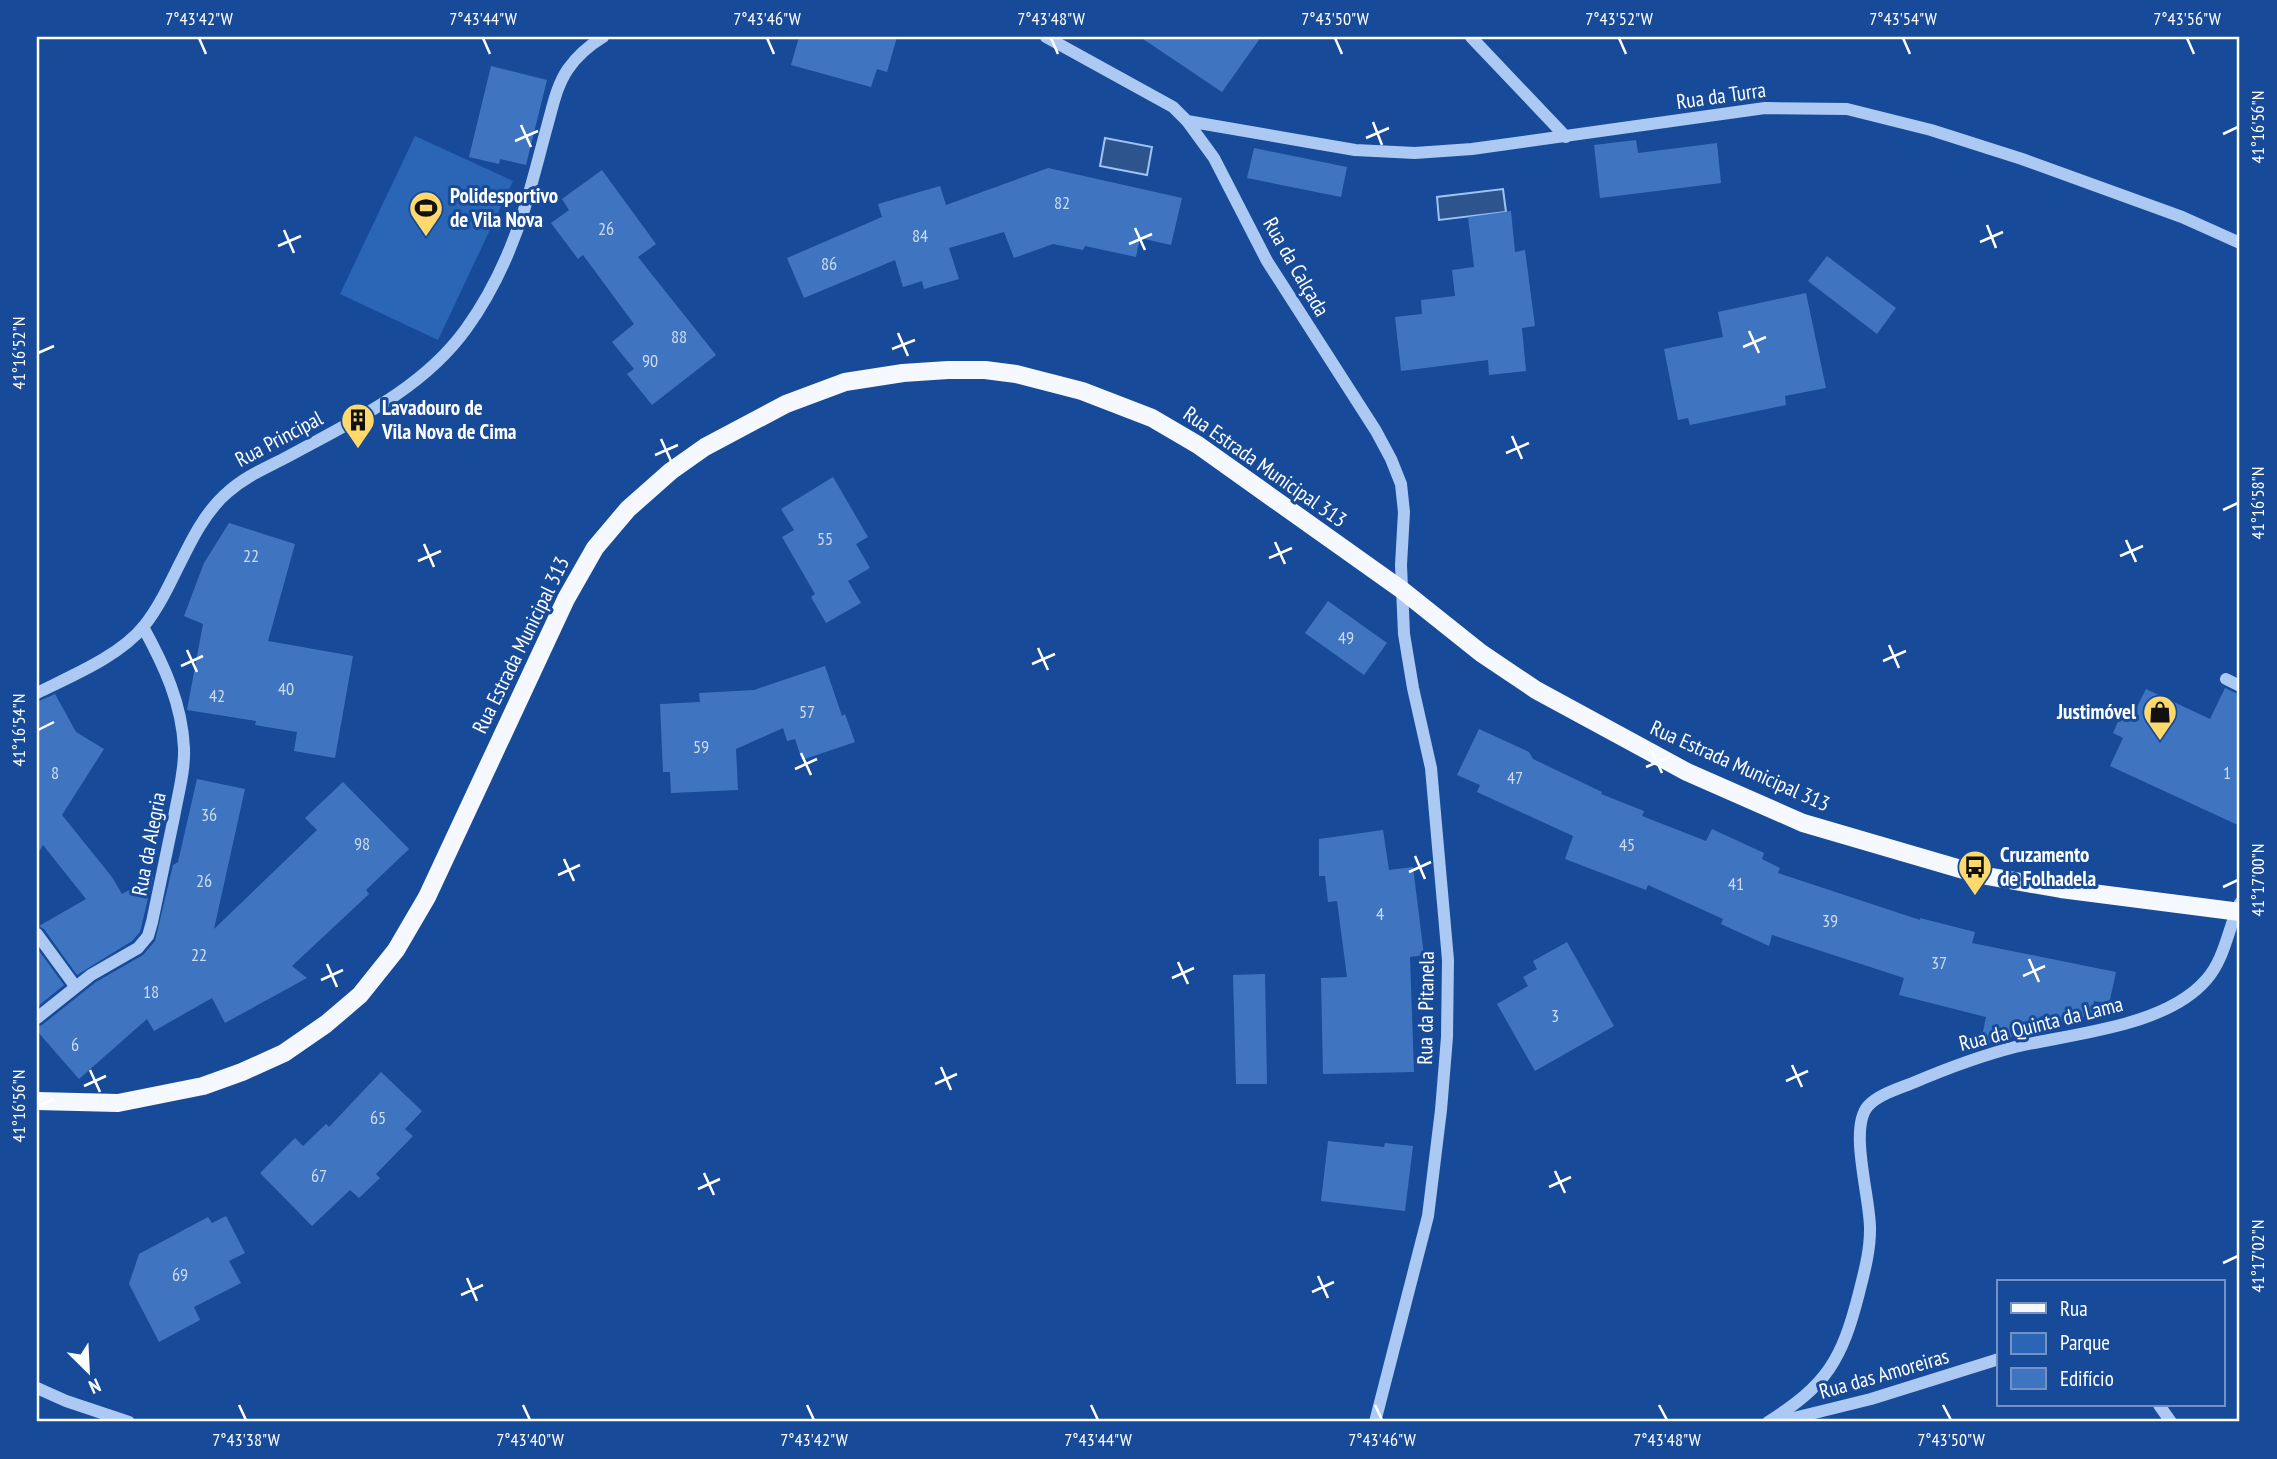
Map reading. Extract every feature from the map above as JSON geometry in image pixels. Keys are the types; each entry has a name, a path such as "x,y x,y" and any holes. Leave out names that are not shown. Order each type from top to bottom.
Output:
{"main road":[{"name":"Rua Estrada Municipal 313","path":"37,1101 117,1103 202,1086 284,1053 326,1024 360,995 396,950 427,897 566,599 595,548 628,509 671,471 705,447 786,404 845,382 903,373 985,370 1016,374 1082,391 1152,418 1198,445 1402,590 1481,653 1536,690 1687,772 1803,822 1981,875 2061,889 2239,909"}],"street":[{"path":"583,51 589,37"},
{"path":"583,51 603,37"},
{"name":"Rua da Calçada","path":"1046,37 1173,107 1201,138 1227,180 1275,275 1376,431 1391,459 1401,484 1403,498 1402,590"},
{"path":"1471,37 1566,137"},
{"name":"Rua Principal","path":"38,689 127,643 143,627 156,609 207,514 225,494 262,468 363,417 444,355 466,329 501,268 515,236 558,88 583,51"},
{"name":"Rua da Turra","path":"1188,121 1385,153 1443,152 1765,108 1847,109 1931,130 2022,159 2182,217 2240,243"},
{"name":"Rua da Pitanela","path":"1376,1422 1428,1216 1447,1037 1448,960 1433,781 1426,738 1409,671 1402,590"},
{"name":"Rua da Alegria","path":"37,1018 75,986 138,948 148,936 181,779 184,751 179,715 163,664 143,627"},
{"path":"2226,679 2240,686"},
{"name":"Rua da Quinta da Lama","path":"1769,1422 1809,1394 1824,1378 1835,1362 1853,1318 1871,1231 1860,1149 1861,1124 1869,1105 1884,1096 1976,1058 2166,1011 2192,994 2208,978 2239,909"},
{"path":"37,934 75,986"},
{"name":"Rua das Amoreiras","path":"1778,1422 1871,1399 1997,1361"},
{"path":"37,1388 66,1401 130,1422"},
{"path":"2160,1406 2171,1422"}],"green space":[{"name":"Polidesportivo de Vila Nova","path":"415,136 513,181 438,340 340,294"}],"shaded area":[{"path":"1105,138 1152,147 1147,175 1100,166"},
{"path":"1503,189 1506,212 1439,220 1437,197"}],"building":[{"path":"799,37 897,37 887,72 877,69 871,87 791,65"},
{"path":"1140,37 1261,37 1222,92"},
{"path":"491,66 547,80 526,165 500,159 499,164 469,157"},
{"path":"1636,140 1638,153 1717,143 1721,183 1600,198 1594,145"},
{"path":"1254,148 1347,167 1341,197 1247,178"},
{"path":"1048,168 1182,198 1171,245 1140,238 1136,257 1085,246 1083,250 1053,244 1014,258 1004,232 949,248 959,279 924,289 922,281 903,287 895,260 804,298 787,258 882,217 878,204 940,186 946,205"},
{"path":"602,170 656,244 638,257 716,355 652,405 627,374 634,369 612,342 634,324 583,255 578,259 551,223 569,210 562,199"},
{"path":"1511,211 1515,252 1525,250 1535,326 1522,328 1526,371 1489,375 1488,360 1401,371 1395,317 1422,314 1421,300 1455,296 1452,270 1474,267 1468,217"},
{"path":"1827,256 1896,308 1877,334 1808,281"},
{"path":"1806,293 1826,388 1785,396 1786,405 1690,425 1688,418 1678,420 1664,349 1723,337 1718,312"},
{"path":"833,477 868,537 856,544 870,568 848,581 861,603 826,623 811,597 815,594 782,537 794,530 781,509"},
{"path":"229,523 295,544 268,641 353,656 335,758 294,751 297,732 255,725 256,721 187,710 203,624 184,616 204,563"},
{"path":"1328,601 1387,643 1364,675 1305,633"},
{"path":"825,666 842,716 845,714 855,742 802,760 795,739 787,741 783,728 736,749 738,790 671,793 670,772 663,772 660,704 700,702 699,693 754,690"},
{"path":"2225,688 2240,695 2240,826 2110,766 2123,738 2113,733 2125,706 2135,711 2146,689 2210,719"},
{"path":"55,694 76,732 104,749 62,815 112,877 122,894 153,877 140,932 132,941 77,975 44,929 39,926 86,899 43,845 37,855 37,702"},
{"path":"1479,729 1529,752 1533,759 1602,792 1601,794 1644,811 1642,816 1706,841 1712,829 1764,853 1762,859 1780,868 1778,873 1920,920 1975,932 1972,943 2116,972 2109,1004 2094,1001 2091,1015 2066,1022 2041,1016 2037,1029 1980,1046 1986,1017 1899,995 1904,978 1772,935 1769,946 1721,924 1723,919 1648,885 1646,890 1565,859 1573,836 1477,792 1480,785 1457,775"},
{"path":"197,779 245,789 214,929 317,830 305,818 343,782 409,849 366,890 369,894 292,966 307,978 225,1023 212,998 154,1031 147,1019 79,1079 37,1031 37,1027 96,982 143,955 155,941 173,865 178,862"},
{"path":"1383,830 1389,870 1413,867 1424,955 1410,957 1414,1072 1323,1074 1321,978 1347,977 1337,901 1328,902 1325,876 1319,876 1319,839"},
{"path":"1567,942 1614,1026 1535,1071 1497,1004 1528,986 1523,977 1537,969 1533,961"},
{"path":"37,948 64,985 37,1007"},
{"path":"1265,974 1267,1084 1236,1084 1233,975"},
{"path":"381,1072 422,1111 405,1129 413,1136 376,1174 380,1178 359,1198 350,1190 312,1226 260,1173 295,1138 303,1146 326,1124 329,1127"},
{"path":"1328,1141 1384,1147 1385,1143 1413,1146 1405,1211 1321,1201"},
{"path":"226,1216 245,1253 229,1261 241,1283 194,1307 200,1320 159,1342 129,1284 139,1254 208,1217 212,1223"}],"place":[{"name":"Polidesportivo de Vila Nova","path":"426,238"},
{"name":"Lavadouro de Vila Nova de Cima","path":"358,450"},
{"name":"Justimóvel","path":"2160,742"},
{"name":"Cruzamento de Folhadela","path":"1975,897"}]}
